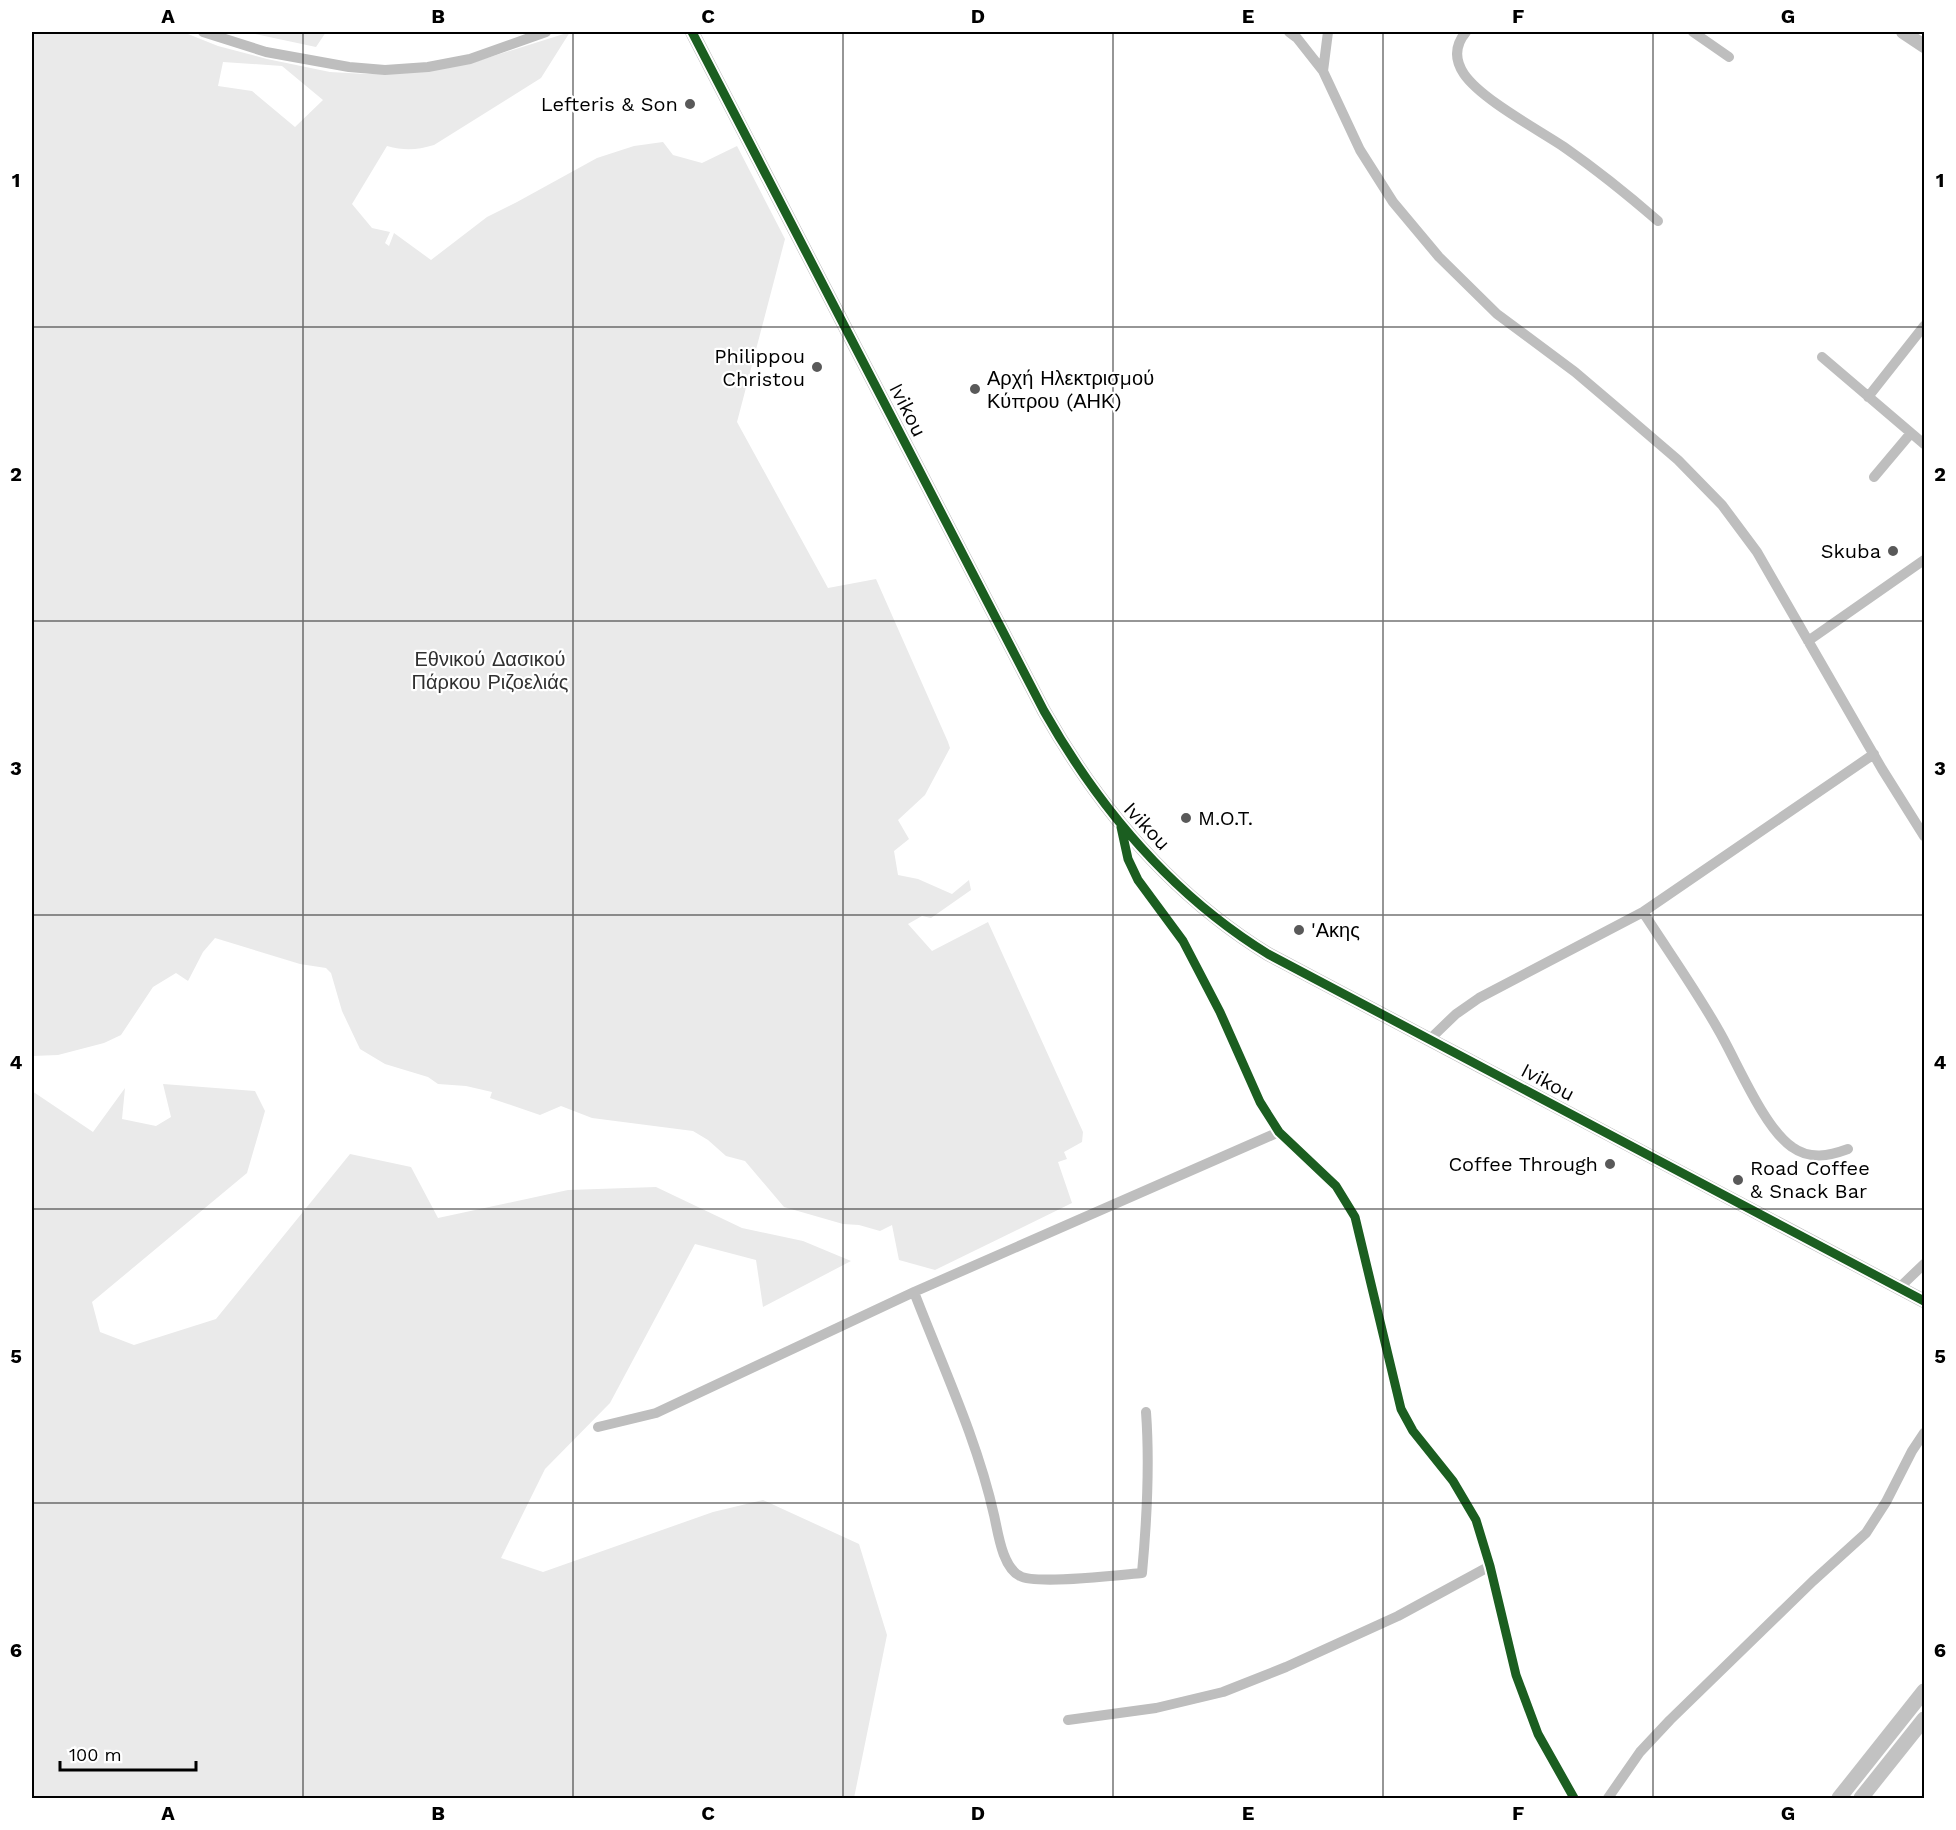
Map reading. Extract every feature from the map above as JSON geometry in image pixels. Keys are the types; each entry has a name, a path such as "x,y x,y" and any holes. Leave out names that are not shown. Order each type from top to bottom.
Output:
{"main road":[{"path":"1839,1798 1924,1691"},
{"path":"1861,1798 1924,1719"}],"street":[{"path":"203,32 266,51 349,67 385,70 428,68 470,59 546,32"},
{"name":"Ivikou","path":"692,32 1044,711 1095,793 1121,827 1197,902 1248,941 1318,982 1924,1301"},
{"path":"1289,32 1297,38 1323,71 1360,150 1393,202 1432,248 1497,315 1599,392 1678,460 1722,505 1757,552 1924,836"},
{"path":"1323,71 1328,32"},
{"path":"1466,32 1458,44 1456,59 1472,83 1496,102 1602,174 1658,221"},
{"path":"1693,32 1729,57"},
{"path":"1904,32 1924,46"},
{"path":"1868,397 1924,326"},
{"path":"1822,357 1924,444"},
{"path":"1874,477 1911,433"},
{"path":"1808,640 1924,560"},
{"path":"1429,1040 1456,1014 1479,998 1643,912 1874,754"},
{"path":"1121,827 1128,859 1138,880 1183,941 1220,1012 1260,1102 1279,1132 1336,1186 1355,1218 1401,1409 1413,1431 1454,1482 1476,1520 1490,1566 1516,1675 1538,1734 1574,1798"},
{"path":"1643,912 1719,1030 1771,1126 1783,1140 1793,1148 1812,1155 1832,1155 1848,1149"},
{"path":"598,1427 656,1413 914,1292 1279,1132"},
{"path":"1899,1288 1924,1264"},
{"path":"914,1292 984,1473 1001,1547 1011,1568 1020,1576 1037,1580 1142,1573 1149,1503 1146,1412"},
{"path":"1608,1798 1640,1752 1670,1720 1813,1581 1866,1533 1924,1433"},
{"path":"1068,1720 1156,1708 1223,1692 1286,1667 1398,1616 1490,1566"}],"green space":[{"name":"Εθνικού Δασικού Πάρκου Ριζοελιάς","path":"32,32 183,32 218,46 267,59 330,72 366,74 410,72 471,63 570,32 541,78 434,145 411,149 387,146 352,204 372,228 390,232 385,243 389,246 394,233 431,260 487,217 597,158 634,146 663,142 673,155 702,163 737,146 785,239 737,422 828,588 876,579 948,742 950,748 925,795 898,820 909,839 894,851 898,875 918,879 952,894 969,880 971,890 931,918 922,916 908,924 932,951 988,922 1083,1132 1082,1142 1064,1152 1067,1159 1058,1162 1072,1203 935,1270 899,1260 892,1225 880,1231 859,1225 843,1224 784,1207 745,1161 726,1156 708,1140 693,1131 592,1118 561,1106 540,1115 490,1098 492,1092 466,1086 438,1084 428,1077 385,1064 360,1049 342,1011 331,973 326,968 300,964 215,938 203,952 188,981 176,973 153,987 121,1035 104,1043 58,1055 32,1056","holes":["223,62 282,66 323,100 295,127 252,91 218,86"]},
{"path":"246,32 326,32 316,47"},
{"path":"163,1084 255,1091 265,1111 247,1173 92,1302 100,1332 134,1345 216,1319 350,1154 411,1167 438,1218 568,1190 656,1187 742,1228 803,1241 851,1261 763,1307 756,1260 695,1244 610,1403 545,1469 501,1558 543,1572 713,1512 763,1500 859,1544 887,1635 854,1798 32,1798 32,1091 93,1132 125,1088 122,1119 156,1126 171,1117"}],"cycle path":[{"path":"692,32 1044,711 1089,782 1114,815 1169,877 1233,931 1268,954 1924,1301"},
{"path":"1121,827 1128,859 1138,880 1183,941 1220,1012 1260,1102 1279,1132 1336,1186 1355,1217 1401,1409 1413,1431 1453,1481 1476,1520 1490,1566 1516,1675 1538,1734 1574,1798"}],"place":[{"name":"Lefteris & Son","path":"690,104"},
{"name":"Philippou Christou","path":"817,367"},
{"name":"Αρχή Ηλεκτρισμού Κύπρου (ΑΗΚ)","path":"975,389"},
{"name":"Skuba","path":"1893,551"},
{"name":"M.O.T.","path":"1186,818"},
{"name":"'Ακης","path":"1299,930"},
{"name":"Coffee Through","path":"1610,1164"},
{"name":"Road Coffee & Snack Bar","path":"1738,1180"}]}
